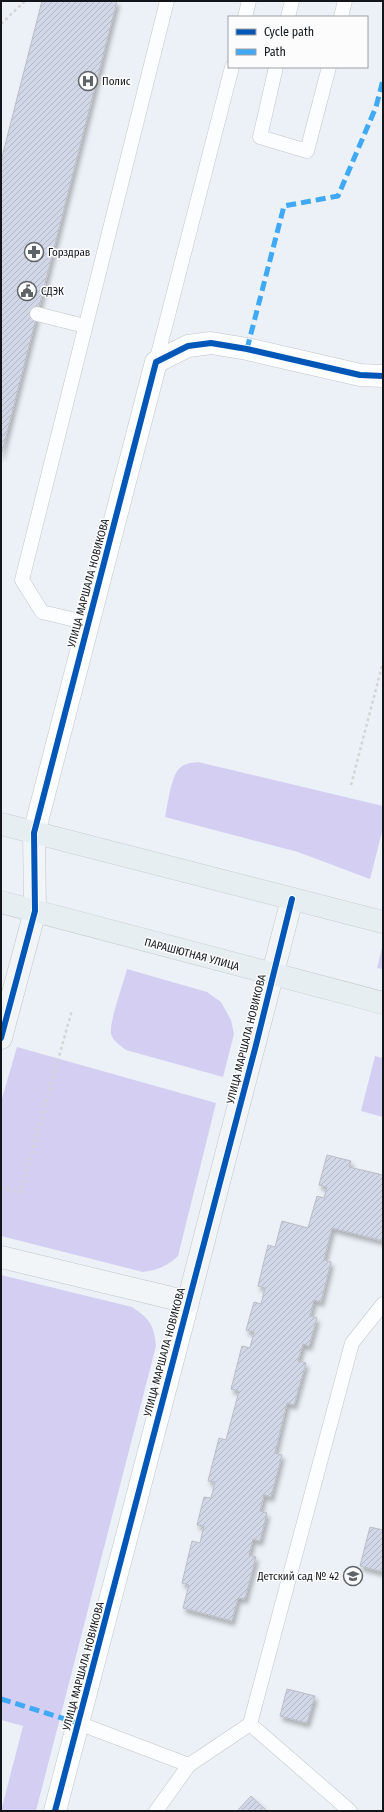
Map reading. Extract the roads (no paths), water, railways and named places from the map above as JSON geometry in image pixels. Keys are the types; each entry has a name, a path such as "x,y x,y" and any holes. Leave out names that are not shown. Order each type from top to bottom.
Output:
{"main road":[{"path":"1,824 383,922"},
{"name":"ПАРАШЮТНАЯ УЛИЦА","path":"1,902 383,1003"}],"street":[{"path":"156,362 188,346 211,343 247,349 360,375 383,376"},
{"name":"УЛИЦА МАРШАЛА НОВИКОВА","path":"1,1038 35,912 34,833 156,362"},
{"name":"УЛИЦА МАРШАЛА НОВИКОВА","path":"55,1811 292,899"},
{"name":"УЛИЦА МАРШАЛА НОВИКОВА","path":"1,1257 188,1302"}],"lane":[{"path":"88,623 42,612 22,580 167,1"},
{"path":"245,16 249,1"},
{"path":"288,16 292,1"},
{"path":"341,16 345,1"},
{"path":"156,362 232,68"},
{"path":"276,68 260,137 308,151 328,68"},
{"path":"37,314 85,326"},
{"path":"156,1811 189,1765 250,1724 352,1343 383,1304"},
{"path":"78,1723 189,1765"},
{"path":"250,1724 350,1811"}],"place":[{"name":"Полис","path":"88,81"},
{"name":"Горздрав","path":"34,252"},
{"name":"СДЭК","path":"27,291"},
{"name":"Детский сад № 42","path":"353,1576"}]}
